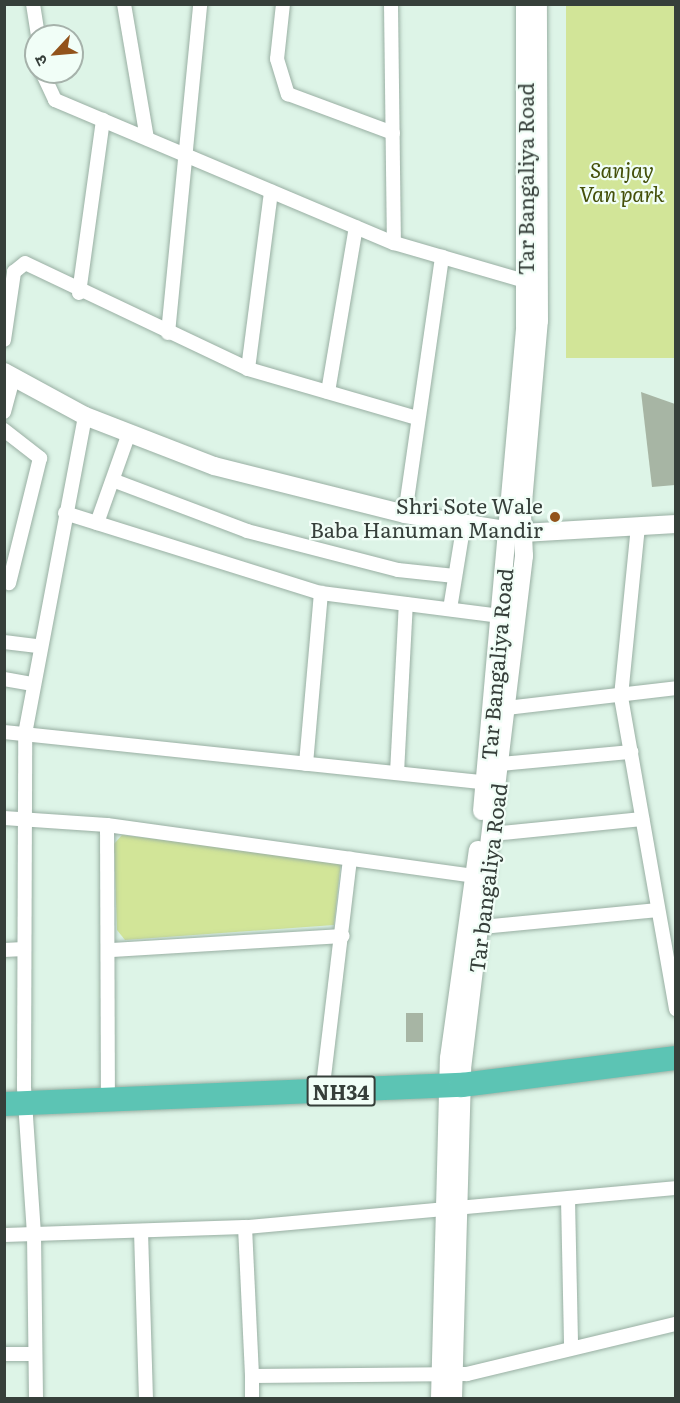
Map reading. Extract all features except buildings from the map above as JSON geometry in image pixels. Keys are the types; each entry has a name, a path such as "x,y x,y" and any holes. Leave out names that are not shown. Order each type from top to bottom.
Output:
{"highway":[{"name":"NH34","path":"15,1096 108,1087 324,1077 455,1077 553,1066 675,1048"},
{"name":"NH34","path":"15,1096 455,1077 675,1058"}],"street":[{"path":"33,4 36,24"},
{"path":"124,4 147,138"},
{"path":"168,333 201,4"},
{"path":"283,4 277,59 288,94 393,132"},
{"path":"392,4 394,243"},
{"name":"Tar Bangaliya Road","path":"525,4 532,203"},
{"name":"Tar bangaliya Road","path":"533,283 532,203 538,4"},
{"path":"47,84 54,100 394,243 533,283"},
{"path":"79,293 103,120"},
{"path":"248,369 271,191"},
{"path":"328,392 356,226"},
{"path":"405,514 417,418 442,257"},
{"path":"4,340 20,264 248,369 417,418"},
{"name":"Tar Bangaliya Road","path":"455,1077 478,903 475,876 493,774 501,616 516,531 533,283"},
{"path":"4,412 9,375 85,416 214,466 405,514 516,531 675,524"},
{"path":"36,1398 34,1234 15,1096 24,949 21,819 25,734 38,646 85,416"},
{"path":"4,430 40,458 9,584"},
{"path":"97,523 115,482 129,433"},
{"path":"115,482 247,531 398,570 456,576"},
{"path":"65,513 321,593 501,616"},
{"path":"450,609 464,523"},
{"path":"638,526 621,698 675,1009"},
{"name":"Tar bangaliya Road","path":"455,1077 481,927 478,903 492,834 493,774 507,708 516,531"},
{"path":"306,764 321,593"},
{"path":"397,773 406,604"},
{"path":"4,642 38,646"},
{"path":"4,680 32,684"},
{"path":"507,708 621,698 675,688"},
{"path":"4,732 397,773 493,774 632,752"},
{"path":"4,818 107,825 475,876"},
{"path":"492,834 642,819"},
{"path":"107,825 112,950 108,1087"},
{"path":"324,1077 343,936 350,859"},
{"path":"481,927 656,910"},
{"path":"112,950 343,936"},
{"path":"4,950 24,949"},
{"path":"440,1398 447,1373 455,1077"},
{"path":"4,1235 244,1227 452,1211 675,1188"},
{"path":"567,1199 571,1347"},
{"path":"244,1227 252,1398"},
{"path":"141,1231 146,1398"},
{"path":"252,1376 488,1371 571,1347 675,1324"},
{"path":"4,1354 35,1354"},
{"path":"447,1373 453,1398"}],"green space":[{"name":"Sanjay Van park","path":"566,5 675,5 675,358 566,358"},
{"path":"122,835 341,861 334,925 125,940 117,930 114,844"}],"place":[{"name":"Shri Sote Wale Baba Hanuman Mandir","path":"555,517"}]}
